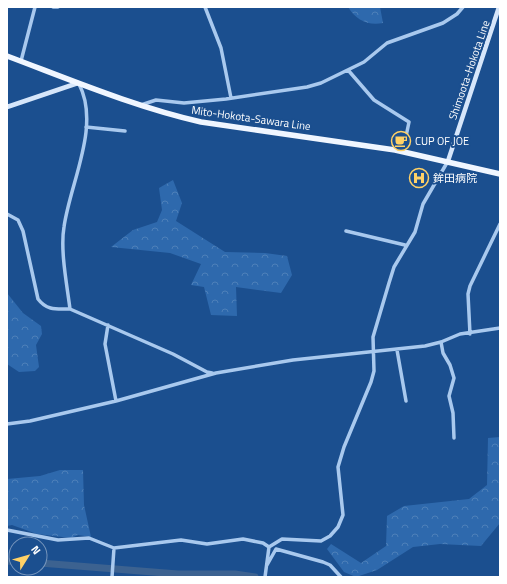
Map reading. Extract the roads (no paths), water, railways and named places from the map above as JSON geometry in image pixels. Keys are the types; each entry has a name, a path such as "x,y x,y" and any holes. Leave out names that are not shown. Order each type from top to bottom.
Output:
{"main road":[{"name":"Shimoota-Hokota Line","path":"448,161 499,7"},
{"name":"Mito-Hokota-Sawara Line","path":"7,56 140,106 202,122 403,151 500,174"},
{"path":"7,107 78,83"}],"street":[{"path":"21,62 35,7"},
{"path":"53,7 58,7"},
{"path":"205,7 221,48 231,98"},
{"path":"140,106 152,100 184,103 231,98 306,87 322,83 364,62 388,43 443,23 457,14 463,7"},
{"path":"348,70 374,100 409,122 403,151"},
{"path":"70,309 66,278 64,227 84,149 86,127 86,105 78,83"},
{"path":"86,127 125,131"},
{"path":"264,577 269,547 282,539 320,542 330,536 341,523 343,507 338,467 344,447 371,382 374,371 373,337 376,325 394,267 415,232 427,196 440,177 448,161"},
{"path":"7,214 18,220 23,231 38,299 42,305 52,309 70,309 173,354 207,372 216,373"},
{"path":"470,334 468,294 470,286 500,224"},
{"path":"346,231 406,245"},
{"path":"108,326 105,344 116,401"},
{"path":"7,424 30,421 116,401 216,373 293,360 352,353 397,350 441,342 460,334 470,334 500,328"},
{"path":"441,342 443,353 450,365 454,378 449,396 453,413 454,438"},
{"path":"397,350 406,401"},
{"path":"7,530 58,540 89,538 114,548 181,540 207,544 243,539 263,543 269,547"},
{"path":"112,577 114,548"},
{"path":"266,566 276,549 330,565 341,577"}],"waterway":[{"path":"48,564 178,574 235,574 255,577"}],"place":[{"name":"CUP OF JOE","path":"401,141"},
{"name":"鉾田病院","path":"419,178"}]}
